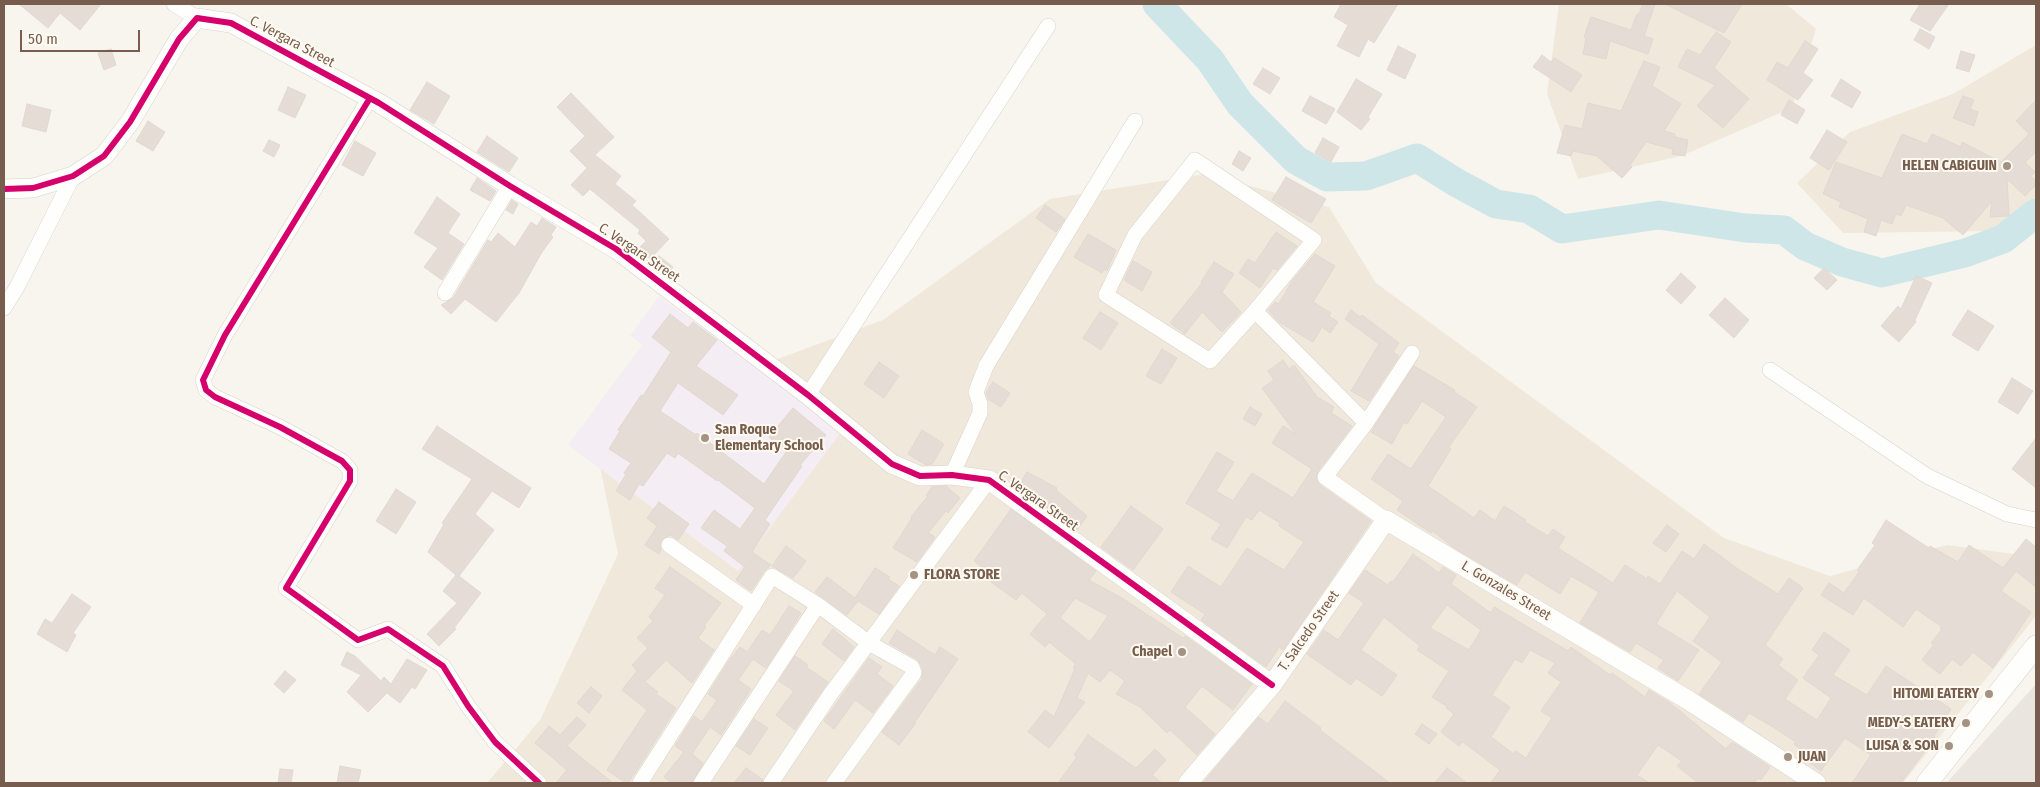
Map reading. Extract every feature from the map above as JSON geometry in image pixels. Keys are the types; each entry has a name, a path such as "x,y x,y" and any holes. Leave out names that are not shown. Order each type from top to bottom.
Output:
{"main road":[{"path":"1927,783 2036,646"}],"street":[{"path":"4,189 33,188 72,176 104,156 130,122 179,39 197,18 174,4"},
{"name":"C. Vergara Street","path":"197,18 231,23 370,98 510,186 616,249 808,395 892,464 920,476 952,475 989,480 1272,685"},
{"path":"808,395 1048,26"},
{"path":"370,98 225,335 203,380 206,390 215,397 288,432 342,461 350,470 350,481 286,588 358,640 388,628 443,666 468,706 495,742 539,783"},
{"path":"952,475 980,413 980,404 976,392 986,366 1135,121"},
{"path":"1195,160 1314,240 1255,312 1210,361 1106,295 1135,235 1195,160"},
{"path":"4,308 72,176"},
{"path":"445,293 510,186"},
{"path":"1255,312 1366,423"},
{"name":"L. Gonzales Street","path":"1412,353 1366,423 1325,477 1386,520 1688,700 1816,783"},
{"path":"1770,370 1927,476 2007,514 2036,520"},
{"path":"771,783 830,695 989,480"},
{"name":"T. Salcedo Street","path":"1188,783 1272,685 1386,520"},
{"path":"669,546 754,605"},
{"path":"640,783 772,576 818,605 869,643 912,667 914,673 834,783"},
{"path":"701,783 818,605"}],"shaded area":[{"path":"1559,4 1786,4 1816,29 1792,108 1681,156 1578,179 1547,94"},
{"path":"2036,45 2036,197 1995,231 1843,233 1797,183 1850,132 1953,94"},
{"path":"1205,174 1329,207 1376,283 1724,538 1830,576 1947,545 2036,557 2036,616 1903,783 487,783 540,720 618,554 592,428 668,343 764,364 883,320 1050,199"},
{"name":"San Roque Elementary School","path":"659,296 842,431 738,571 568,445 642,345 630,336"},
{"path":"2036,684 2036,783 1947,783 1950,779"}],"building":[{"path":"19,4 101,4 80,30 60,13 48,28"},
{"path":"1341,4 1398,4 1374,43 1368,39 1359,57 1337,46 1348,25 1334,17"},
{"path":"1643,4 1655,4 1644,36 1653,39 1648,54 1610,41 1606,59 1583,54 1586,38 1584,37 1591,17 1631,30"},
{"path":"1665,4 1742,4 1724,33"},
{"path":"1920,4 1949,4 1930,31 1910,20"},
{"path":"1920,29 1935,37 1929,49 1914,40"},
{"path":"1716,32 1731,42 1714,68 1749,99 1723,128 1697,106 1715,85 1678,67 1687,49 1700,55"},
{"path":"1805,41 1818,49 1803,73 1813,80 1798,100 1767,80 1777,62 1788,68"},
{"path":"1398,46 1416,55 1405,79 1387,70"},
{"path":"111,49 116,65 104,70 98,53"},
{"path":"1961,51 1975,55 1969,72 1956,68"},
{"path":"1542,55 1551,62 1554,58 1582,75 1571,92 1533,67"},
{"path":"1644,61 1660,67 1652,86 1681,104 1664,131 1675,134 1675,137 1688,140 1685,156 1672,154 1673,149 1646,142 1630,165 1632,167 1622,178 1597,156 1573,151 1571,156 1557,153 1565,125 1582,129 1588,103 1621,111"},
{"path":"1263,68 1280,78 1270,94 1253,84"},
{"path":"1356,79 1382,94 1368,117 1370,119 1361,130 1337,112"},
{"path":"1841,79 1861,92 1852,108 1831,96"},
{"path":"427,82 450,96 434,124 410,110"},
{"path":"288,87 306,95 295,118 278,110"},
{"path":"571,93 614,137 595,155 621,176 615,184 636,201 632,205 669,239 650,259 639,248 646,241 638,233 640,230 590,189 583,196 571,185 587,168 570,151 585,136 557,107"},
{"path":"1310,96 1335,109 1326,124 1302,111"},
{"path":"1963,96 1974,100 1970,109 1978,112 1974,126 1953,118"},
{"path":"1789,100 1805,110 1797,124 1781,115"},
{"path":"2036,100 2036,152 2025,162 2035,172 2031,176 2036,181 2036,185 2025,196 2007,179 2009,216 1990,217 1992,201 1963,235 1943,218 1906,205 1901,216 1896,214 1892,224 1881,220 1876,236 1864,232 1868,219 1839,207 1841,202 1823,194 1836,162 1882,178 1902,134 1927,144 1932,134 1961,147 1962,142 2001,162 2029,134 2016,121"},
{"path":"27,104 51,110 46,132 22,126"},
{"path":"148,121 165,132 153,151 136,141"},
{"path":"1827,130 1847,142 1829,170 1810,158"},
{"path":"487,136 518,158 509,172 477,152"},
{"path":"1323,138 1339,147 1331,162 1315,153"},
{"path":"269,140 280,145 274,157 263,151"},
{"path":"355,141 376,153 363,176 342,165"},
{"path":"1239,151 1251,158 1243,171 1232,164"},
{"path":"1286,177 1326,199 1311,223 1272,200"},
{"path":"477,178 496,191 490,201 470,190"},
{"path":"437,197 460,214 448,233 464,244 442,280 424,267 438,248 414,233"},
{"path":"512,200 518,204 513,214 506,210"},
{"path":"1045,205 1065,219 1056,232 1036,218"},
{"path":"542,218 556,227 551,235 553,237 542,252 519,293 496,322 465,299 451,314 441,305 453,298 488,240 491,242 498,233 515,247 531,222 537,226"},
{"path":"1276,232 1297,246 1277,270 1273,268 1260,288 1239,273 1248,259 1255,263"},
{"path":"1088,234 1116,250 1107,271 1104,269 1102,273 1074,257"},
{"path":"1315,254 1335,266 1313,302 1331,313 1329,316 1338,322 1330,333 1322,327 1313,342 1279,322 1268,310 1275,302 1279,304 1292,281"},
{"path":"659,256 673,267 668,274 653,263"},
{"path":"1133,261 1152,272 1142,291 1124,280"},
{"path":"1214,262 1234,274 1222,292 1241,312 1222,332 1202,312 1185,334 1170,323 1202,283"},
{"path":"1824,268 1837,280 1827,290 1814,278"},
{"path":"1681,273 1696,287 1681,304 1666,290"},
{"path":"1916,276 1932,283 1915,320 1916,322 1899,342 1881,326 1898,306 1901,309"},
{"path":"1725,298 1749,320 1734,338 1709,315"},
{"path":"1351,310 1360,317 1362,315 1399,343 1393,352 1399,356 1369,401 1351,391 1379,344 1345,319"},
{"path":"1968,310 1994,326 1978,351 1952,335"},
{"path":"1100,312 1118,323 1101,350 1083,338"},
{"path":"670,314 688,328 693,322 717,340 696,366 738,395 723,415 678,383 660,411 696,435 697,433 764,484 786,452 769,437 793,408 826,435 800,465 802,466 765,520 770,524 752,552 771,565 764,571 751,591 736,580 745,567 724,551 727,546 701,528 714,510 740,529 755,508 718,480 678,453 675,458 667,453 643,486 639,484 630,500 616,491 631,463 609,449 620,431 618,430 641,395 643,396 671,352 652,337"},
{"path":"1162,349 1177,358 1161,384 1146,376"},
{"path":"1283,360 1289,369 1294,365 1317,397 1334,407 1331,413 1352,426 1318,471 1316,480 1320,485 1371,521 1283,650 1279,647 1266,667 1201,620 1205,614 1171,592 1188,566 1221,587 1247,548 1284,570 1304,542 1279,526 1280,523 1259,510 1252,520 1246,517 1227,548 1211,539 1221,524 1186,503 1217,452 1234,462 1216,491 1233,501 1252,473 1293,498 1312,469 1272,443 1283,426 1296,434 1262,388 1274,380 1268,371"},
{"path":"879,362 899,376 884,398 864,384"},
{"path":"1414,366 1455,390 1454,392 1477,407 1449,447 1451,449 1428,486 1474,518 1480,510 1495,521 1504,506 1548,536 1553,529 1565,537 1558,548 1613,583 1625,565 1647,579 1648,576 1660,584 1682,551 1694,559 1704,544 1738,569 1778,594 1789,578 1803,588 1765,645 1783,659 1778,665 1798,680 1785,699 1817,720 1831,698 1803,678 1819,655 1812,650 1824,632 1850,650 1833,675 1867,695 1886,666 1951,709 1935,737 1901,783 1852,783 1871,755 1845,738 1821,771 1803,758 1806,754 1794,744 1796,742 1773,727 1749,713 1743,722 1699,694 1722,662 1693,641 1710,617 1677,591 1656,624 1699,650 1678,681 1658,668 1664,660 1636,643 1630,652 1580,623 1599,592 1571,576 1560,594 1525,572 1517,585 1454,548 1433,531 1431,533 1397,510 1403,501 1371,479 1388,454 1411,469 1446,417 1422,401 1407,424 1404,422 1392,444 1371,432"},
{"path":"2012,378 2033,391 2018,414 1998,402"},
{"path":"993,382 1010,393 1001,407 988,399 986,393"},
{"path":"1250,407 1262,414 1255,426 1243,419"},
{"path":"437,426 531,488 519,508 492,491 475,514 494,530 459,576 481,593 454,628 456,629 439,646 427,634 457,603 443,591 456,575 428,552 444,524 442,523 472,479 422,449"},
{"path":"922,430 944,444 932,464 926,465 908,454"},
{"path":"2036,438 2036,488 2012,469"},
{"path":"1027,472 1057,488 1056,490 1087,516 1077,530 1018,487"},
{"path":"946,486 960,498 948,513 946,511 928,533 935,537 917,562 893,548 911,517 928,496 926,495 932,487"},
{"path":"396,489 416,502 396,534 376,521"},
{"path":"659,502 689,524 678,540 671,535 662,539 659,554 645,545 657,526 647,518"},
{"path":"1131,506 1163,529 1133,570 1101,547"},
{"path":"1011,509 1096,571 1089,580 1122,598 1183,638 1185,636 1252,684 1233,710 1202,686 1185,707 1215,734 1197,755 1170,730 1167,733 1140,707 1116,694 1125,681 1110,670 1100,682 1088,673 1077,698 1085,702 1049,748 1028,732 1045,710 1054,717 1075,669 1073,667 1076,664 1049,642 1045,647 1030,634 1047,614 1022,593 1016,600 991,582 995,577 974,561","holes":["1075,598 1108,616 1090,642 1060,618"]},
{"path":"1886,520 1929,548 1930,546 1958,562 1969,545 2003,568 2026,539 2036,547 2036,587 2016,571 2001,591 2031,612 1993,668 1973,652 1961,666 1952,659 1940,674 1922,660 1934,644 1931,643 1942,629 1940,628 1941,626 1916,609 1903,627 1864,598 1853,615 1821,595 1829,583 1844,593 1859,572 1857,570 1875,545 1872,543"},
{"path":"1667,525 1679,534 1666,552 1653,543"},
{"path":"786,546 806,561 793,578 772,566"},
{"path":"1413,554 1439,573 1443,567 1456,575 1451,584 1491,613 1494,607 1568,651 1571,647 1645,697 1649,690 1670,703 1726,749 1732,742 1770,767 1761,780 1758,778 1754,783 1698,783 1677,766 1682,761 1658,745 1637,775 1649,783 1491,783 1500,770 1463,742 1459,746 1441,732 1454,714 1446,708 1448,707 1432,697 1449,671 1417,650 1420,646 1384,617 1361,650 1397,675 1382,696 1356,678 1351,685 1307,654 1324,630 1338,640 1364,603 1349,593 1365,570 1388,585 1391,581 1393,582","holes":["1447,605 1481,630 1469,650 1430,628","1530,650 1555,663 1548,673 1561,682 1541,711 1552,718 1526,758 1516,751 1514,754 1491,737 1510,707 1492,695 1515,659 1522,663"]},
{"path":"670,567 721,603 704,626 706,627 698,638 714,650 692,683 666,660 645,682 658,692 656,694 676,708 635,773 626,783 607,770 647,710 622,690 637,671 632,665 648,648 637,638 653,621 649,617 665,595 655,588"},
{"path":"875,568 890,577 888,579 899,586 879,614 858,601 847,615 815,592 827,577 855,598"},
{"path":"72,594 91,607 73,633 76,635 67,652 37,634 45,619 52,623"},
{"path":"789,606 801,613 766,668 753,659 738,680 751,689 721,735 710,727 692,754 703,763 692,783 672,783 664,777 684,752 675,746 694,716 702,722 717,700 708,694 728,662 740,647 747,652 762,630 770,635"},
{"path":"833,629 854,647 844,661 822,644"},
{"path":"897,630 935,655 940,647 958,659 916,723 899,745 882,732 922,679 923,669 917,659 889,643"},
{"path":"347,652 355,656 381,681 384,677 391,684 407,659 427,670 415,689 412,687 400,703 387,693 368,712 347,692 361,675 341,665"},
{"path":"795,656 808,665 806,667 828,682 795,730 776,715 794,691 779,681"},
{"path":"869,658 882,667 877,674 893,686 873,713 855,700 834,729 824,721"},
{"path":"285,671 296,680 284,693 274,684"},
{"path":"591,687 602,696 589,713 577,703"},
{"path":"1285,701 1390,783 1203,783 1259,717 1268,724"},
{"path":"577,717 586,725 567,746 613,783 556,783 567,770 535,743 549,726 560,735"},
{"path":"754,719 768,728 750,755 736,746"},
{"path":"1422,724 1437,734 1429,744 1415,734"},
{"path":"1088,735 1136,768 1155,749 1166,760 1152,775 1162,783 1058,783 1077,757 1074,755"},
{"path":"340,766 361,770 358,783 337,783"},
{"path":"746,768 763,780 762,783 734,783"},
{"path":"1447,768 1467,783 1435,783"},
{"path":"280,769 293,770 291,783 278,783"}],"waterway":[{"path":"1157,4 1210,60 1240,104 1296,160 1327,177 1366,176 1417,158 1496,204 1529,209 1562,229 1659,215 1745,228 1784,230 1805,246 1842,262 1882,273 1965,253 2003,239 2036,213"}],"cycle path":[{"path":"4,189 33,188 73,176 104,156 130,122 179,39 197,18 231,23 379,103 510,186 616,249 808,395 892,464 920,476 952,475 989,480 1272,685"},
{"path":"370,98 225,335 203,380 206,390 215,397 280,427 342,461 350,470 350,481 286,588 358,640 388,629 443,666 468,706 495,742 539,783"}],"place":[{"name":"HELEN CABIGUIN","path":"2007,166"},
{"name":"San Roque Elementary School","path":"705,438"},
{"name":"FLORA STORE","path":"914,575"},
{"name":"Chapel","path":"1182,652"},
{"name":"HITOMI EATERY","path":"1989,694"},
{"name":"MEDY-S EATERY","path":"1966,723"},
{"name":"LUISA & SON","path":"1949,746"},
{"name":"JUAN","path":"1788,757"}]}
